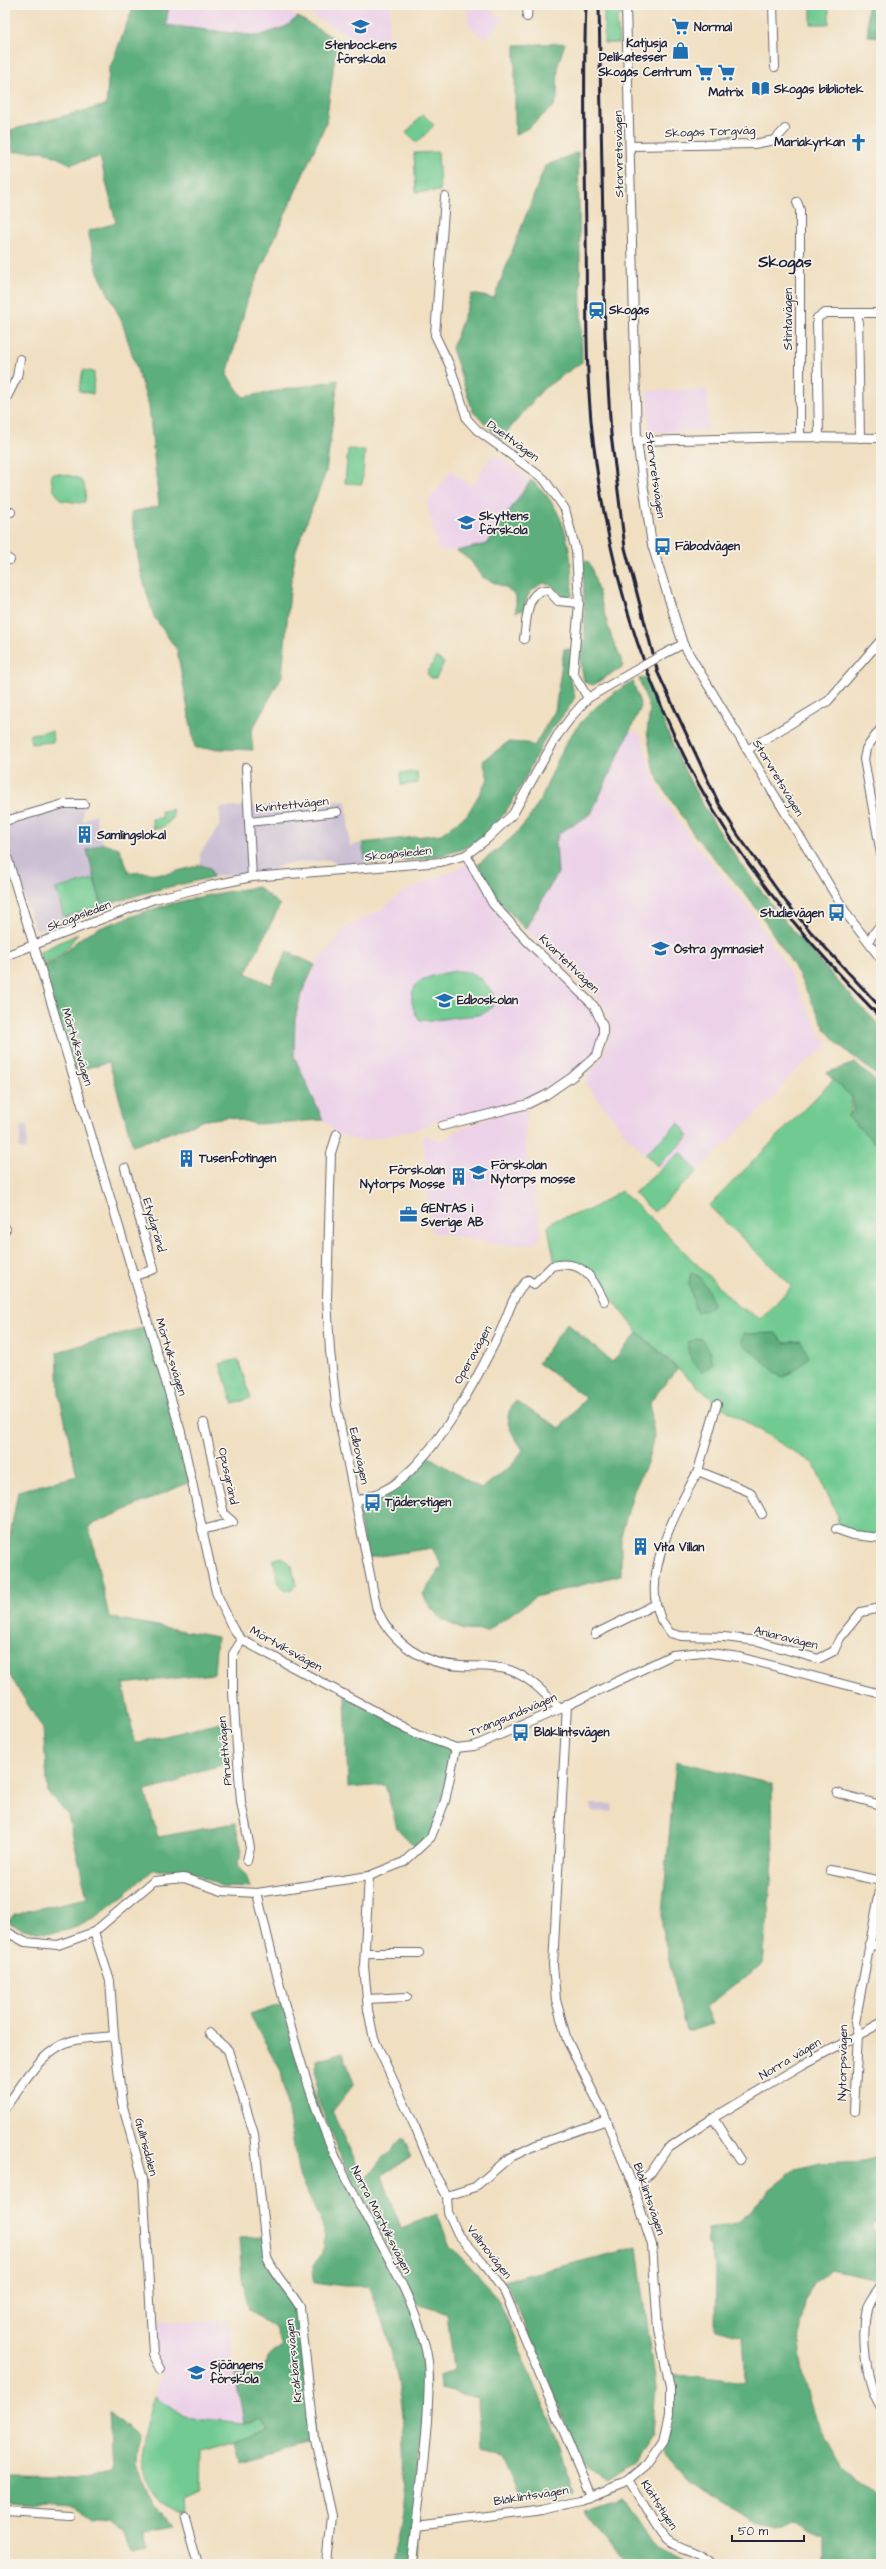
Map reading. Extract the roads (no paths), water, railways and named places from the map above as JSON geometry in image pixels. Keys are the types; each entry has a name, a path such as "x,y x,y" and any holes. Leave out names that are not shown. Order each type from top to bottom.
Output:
{"street":[{"path":"527,17 528,5"},
{"name":"Storvretsvägen","path":"626,5 631,146 636,441 652,545 683,644 848,916 881,959"},
{"path":"773,5 774,67"},
{"name":"Skogås Torgväg","path":"631,146 754,144 775,140 785,129"},
{"name":"Duettvägen","path":"445,197 435,335 450,366 467,419 477,430 544,479 558,496 570,521 576,551 579,603 573,673 588,698"},
{"name":"Stintavägen","path":"797,202 800,210 800,437"},
{"path":"819,438 817,318 825,313 881,313"},
{"path":"858,313 860,438"},
{"path":"5,400 17,377 20,359"},
{"path":"636,441 800,437 881,438"},
{"path":"524,639 530,604 534,594 541,589 548,590 558,601 579,603"},
{"path":"747,750 828,701 881,640"},
{"name":"Skogåsleden","path":"5,956 154,899 252,877 367,870 441,862 466,854 487,839 513,814 557,736 588,698 683,644"},
{"path":"881,728 866,749 864,759 881,854"},
{"name":"Kvintettvägen","path":"246,767 252,877"},
{"path":"5,821 64,804 84,804"},
{"name":"Kvintettvägen","path":"249,822 338,812"},
{"name":"Mörtviksvägen","path":"5,850 181,1432 216,1592 233,1629 242,1640 418,1734 456,1748"},
{"name":"Kvartettvägen","path":"442,1126 528,1104 546,1095 572,1078 597,1055 603,1035 603,1026 594,1006 528,942 493,904 466,854"},
{"path":"868,941 881,924"},
{"name":"Edbovägen","path":"337,1134 331,1153 328,1299 330,1351 336,1404 377,1610 392,1635 411,1651 434,1660 512,1671 529,1680 563,1707"},
{"name":"Etydgränd","path":"125,1168 154,1269 135,1276"},
{"name":"Operavägen","path":"356,1501 379,1493 394,1485 426,1455 457,1409 501,1330 519,1288 528,1280 534,1284 552,1266 572,1266 586,1270 596,1283 604,1301"},
{"name":"Aniaravägen","path":"717,1404 698,1471 673,1518 660,1556 655,1596 656,1604 661,1620 670,1633 681,1636 724,1637 758,1642 818,1660 834,1651 840,1638 861,1612 881,1608"},
{"name":"Opusgränd","path":"202,1530 233,1522 224,1514 204,1423"},
{"path":"698,1471 750,1492 762,1514"},
{"path":"836,1529 853,1535 881,1538"},
{"path":"595,1634 656,1604"},
{"name":"Piruettvägen","path":"242,1640 233,1654 232,1692 241,1802 250,1848 247,1862"},
{"name":"Trångsundsvägen","path":"456,1748 474,1746 563,1707 672,1655 702,1652 739,1657 881,1694"},
{"name":"Blåklintsvägen","path":"416,2525 542,2509 591,2496 628,2480 648,2463 664,2440 670,2414 670,2388 658,2329 652,2245 634,2186 607,2120 567,2040 556,2000 553,1964 563,1707"},
{"path":"5,1932 25,1942 58,1945 94,1932 154,1881 184,1878 222,1891 257,1893 369,1876 404,1862 431,1837 445,1801 456,1748"},
{"path":"837,1793 881,1805"},
{"path":"830,1870 881,1881"},
{"name":"Vallmovägen","path":"369,1876 365,1953 367,1999 374,2039 415,2127 434,2173 448,2196 448,2212 458,2234 483,2262 505,2293 591,2496"},
{"name":"Nytorpsvägen","path":"854,2111 858,2034 855,2024 881,1885"},
{"name":"Norra Mörtviksvägen","path":"257,1893 276,1971 302,2059 333,2151 404,2290 426,2346 429,2375 427,2422 412,2564"},
{"name":"Gullrisdalen","path":"94,1932 110,1982 114,2036 122,2103 143,2179 152,2346 153,2354 161,2368"},
{"path":"869,1944 881,1946"},
{"path":"365,1953 419,1953"},
{"path":"367,1999 407,1997"},
{"name":"Norra vägen","path":"634,2186 650,2174 667,2149 713,2118 858,2034 881,2023"},
{"name":"Kråkbärsvägen","path":"209,2033 228,2050 254,2134 267,2258 271,2268 292,2294 300,2308 315,2439 332,2516 327,2564"},
{"path":"5,2108 37,2065 50,2052 71,2041 114,2036"},
{"path":"713,2118 740,2160"},
{"path":"448,2196 475,2187 509,2158 536,2145 607,2120"},
{"path":"881,2285 867,2307 863,2344 874,2397 881,2407"},
{"name":"Klättstigen","path":"628,2480 665,2539 679,2548 707,2559 712,2564"},
{"path":"5,2511 70,2515"},
{"path":"185,2517 198,2564"}],"railway":[{"path":"586,5 585,146 587,336 590,414 599,485 617,574 644,660 660,703 678,744 717,817 759,878 782,908 830,964 881,1018"},
{"path":"599,5 605,337 611,434 625,548 658,673 719,804 738,835 786,902 810,931 881,1008"}],"place":[{"name":"Stenbockens förskola","path":"361,26"},
{"name":"Normal","path":"681,27"},
{"name":"Katjusja Delikatesser","path":"680,50"},
{"name":"Skogås Centrum","path":"704,72"},
{"name":"Matrix","path":"726,73"},
{"name":"Skogås bibliotek","path":"761,89"},
{"name":"Mariakyrkan","path":"858,142"},
{"name":"Skogås","path":"596,310"},
{"name":"Skyttens förskola","path":"466,523"},
{"name":"Fäbodvägen","path":"662,546"},
{"name":"Samlingslokal","path":"84,835"},
{"name":"Studievägen","path":"837,913"},
{"name":"Östra gymnasiet","path":"661,949"},
{"name":"Edboskolan","path":"444,1000"},
{"name":"Tusenfotingen","path":"186,1158"},
{"name":"Förskolan Nytorps mosse","path":"478,1172"},
{"name":"Förskolan Nytorps Mosse","path":"458,1177"},
{"name":"GENTAS i Sverige AB","path":"408,1215"},
{"name":"Tjäderstigen","path":"372,1502"},
{"name":"Vita Villan","path":"641,1547"},
{"name":"Blåklintsvägen","path":"521,1732"},
{"name":"Sjöängens förskola","path":"197,2372"}],"district":[{"name":"Skogås","path":"785,262"}]}
